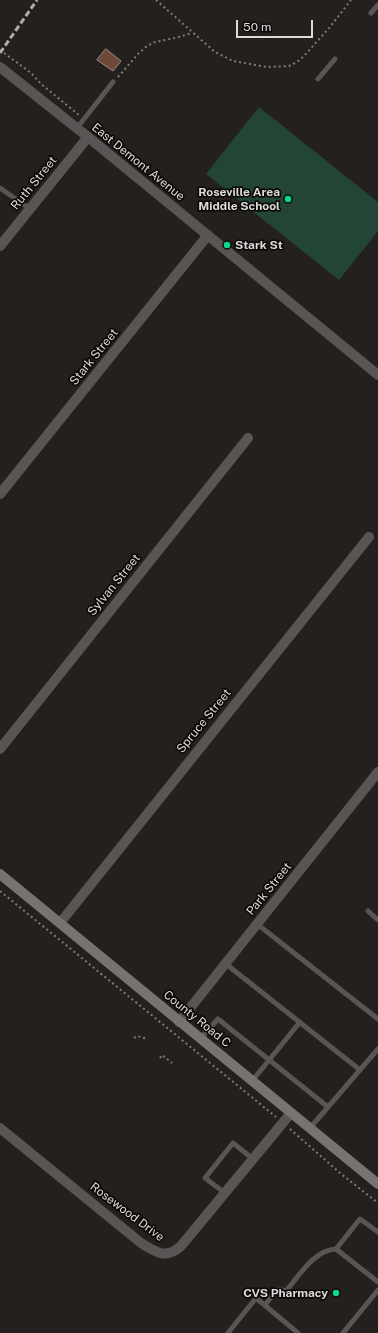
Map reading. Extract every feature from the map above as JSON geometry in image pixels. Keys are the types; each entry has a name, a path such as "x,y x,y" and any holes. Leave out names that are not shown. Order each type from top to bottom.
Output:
{"main road":[{"name":"County Road C","path":"0,874 378,1184"}],"street":[{"name":"East Demont Avenue","path":"0,67 77,128 378,375"},
{"name":"Ruth Street","path":"0,246 88,137"},
{"name":"Stark Street","path":"0,494 208,236"},
{"name":"Sylvan Street","path":"0,749 248,438"},
{"name":"Spruce Street","path":"60,923 369,536"},
{"name":"Park Street","path":"179,1022 378,772"},
{"name":"Rosewood Drive","path":"0,1128 141,1242 155,1252 169,1254 176,1251 181,1246 291,1113"}],"lane":[{"path":"371,13 378,5"},
{"path":"318,79 335,59"},
{"path":"77,128 113,82"},
{"path":"0,188 30,209"},
{"path":"368,912 378,920"},
{"path":"258,924 378,1019"},
{"path":"226,964 360,1070"},
{"path":"200,1038 218,1019 328,1107"},
{"path":"252,1081 300,1022"},
{"path":"310,1128 378,1049"},
{"path":"225,1193 205,1178 233,1143 253,1159"},
{"path":"265,1305 276,1291 280,1289 286,1291 316,1257 324,1251 336,1249 360,1219 378,1232"},
{"path":"336,1249 378,1282"},
{"path":"343,1333 378,1290"},
{"path":"228,1333 256,1298 298,1333"}],"path":[{"path":"156,0 215,52 233,61 267,67 289,66 297,62 330,27 351,0"},
{"path":"113,82 147,46 155,42 192,33"},
{"path":"0,50 32,73 42,84 83,119"},
{"path":"0,891 274,1116"},
{"path":"134,1038 137,1036 143,1036 148,1039"},
{"path":"160,1058 162,1055 172,1063"},
{"path":"292,1130 340,1173 378,1203"}],"green space":[{"path":"259,107 378,202 378,231 339,280 206,174"}],"building":[{"path":"106,49 121,61 113,71 97,60"}],"railway":[{"path":"0,53 37,0"}],"place":[{"name":"Roseville Area Middle School","path":"288,199"},
{"name":"Stark St","path":"227,245"},
{"name":"CVS Pharmacy","path":"336,1293"}]}
